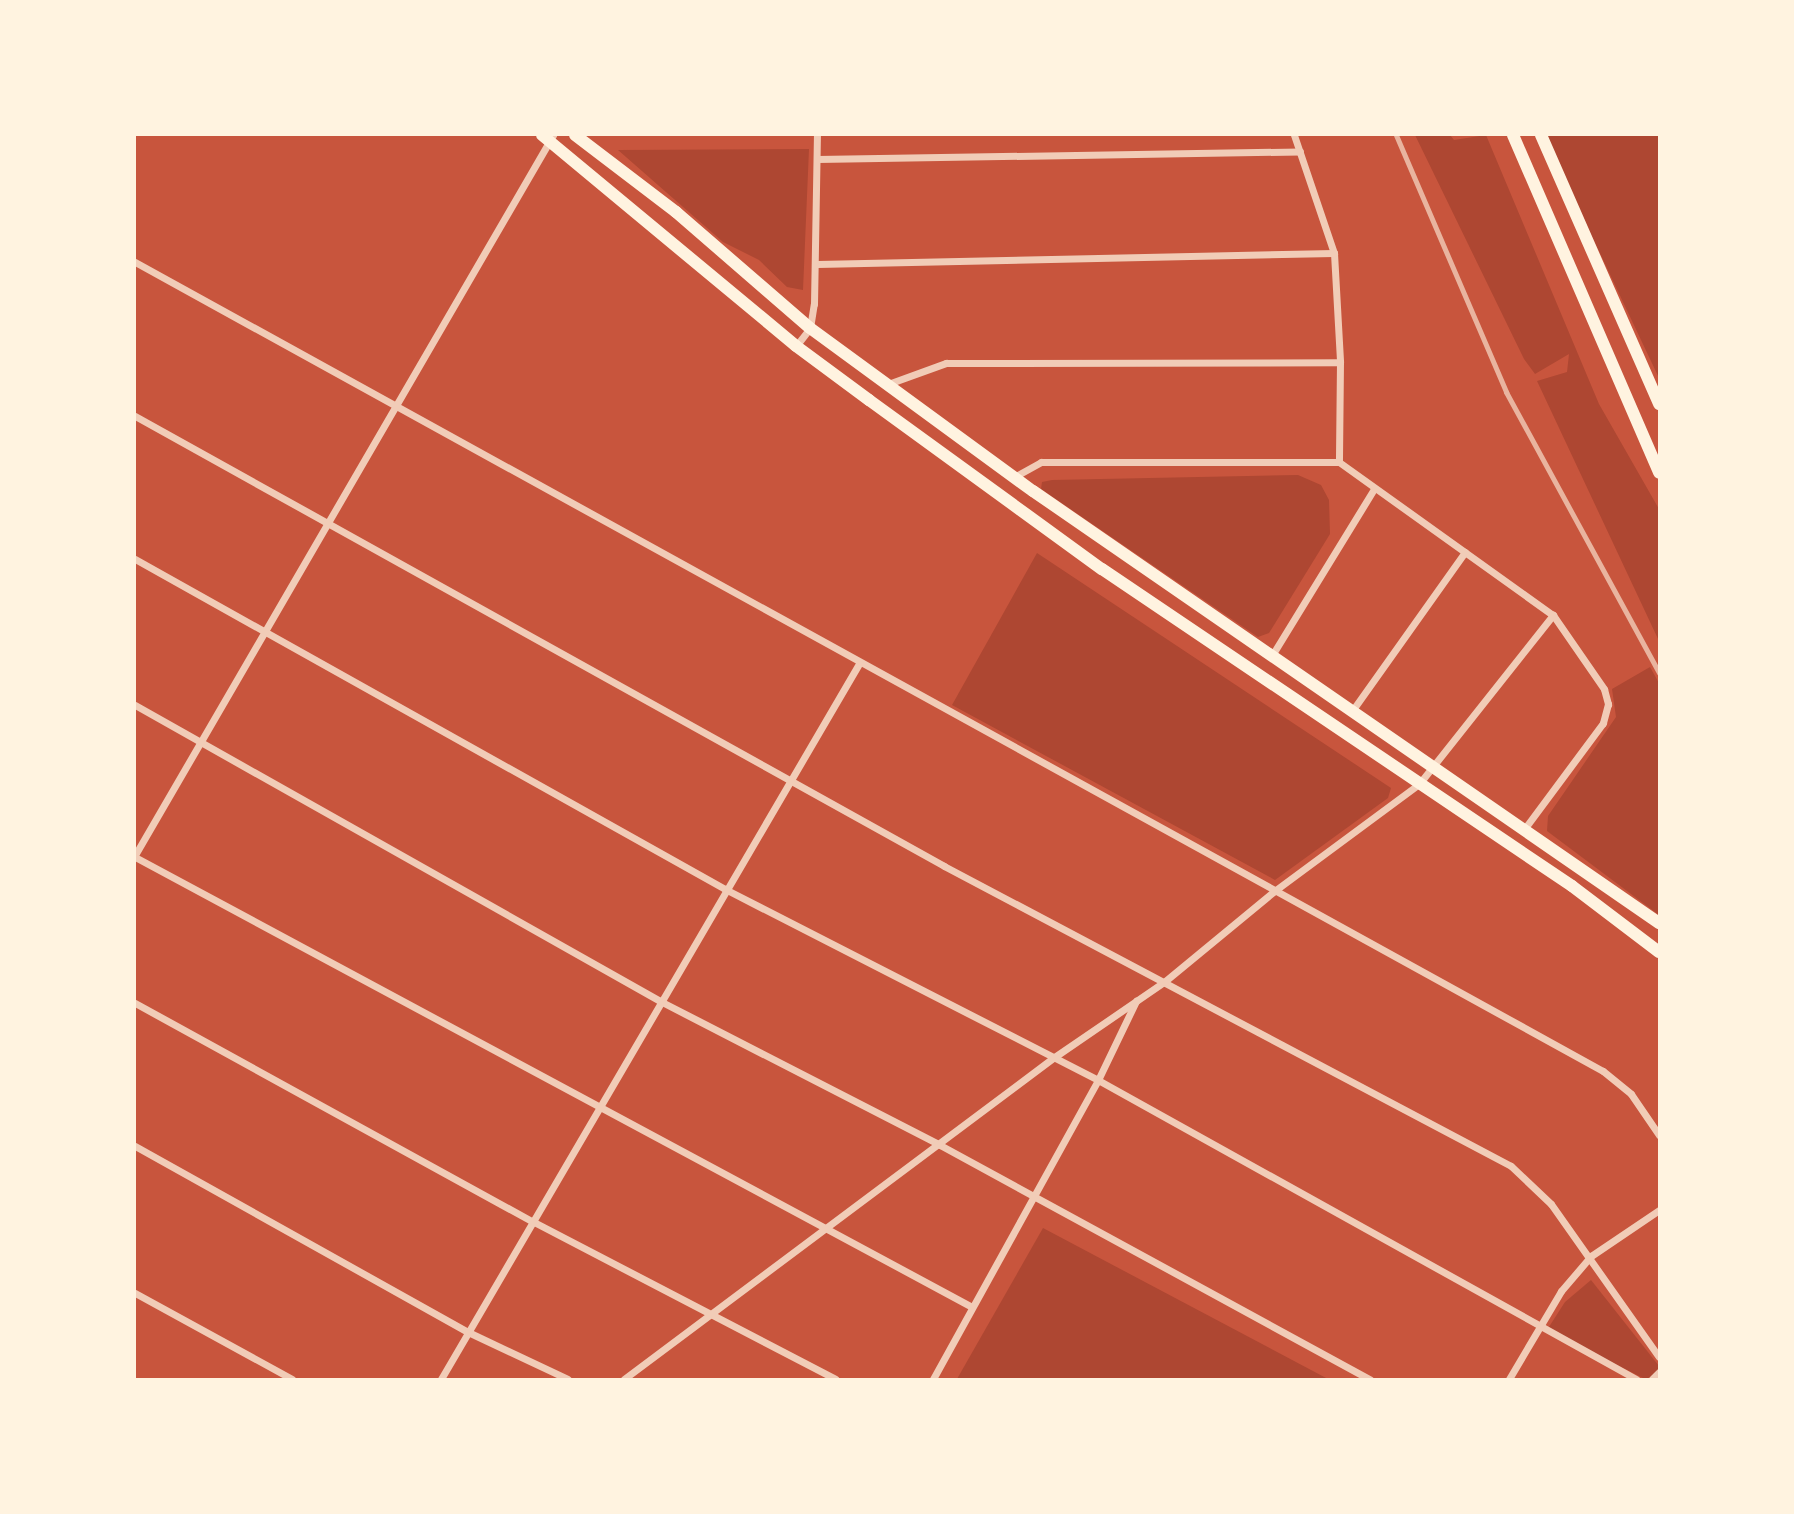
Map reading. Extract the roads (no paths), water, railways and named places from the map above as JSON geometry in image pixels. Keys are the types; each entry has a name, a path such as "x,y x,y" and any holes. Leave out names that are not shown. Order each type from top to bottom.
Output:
{"main road":[{"path":"575,135 676,212 810,328 1014,478 1116,551 1525,828 1659,923"},
{"path":"1513,135 1659,473"},
{"path":"1541,135 1659,404"},
{"path":"548,136 796,346 1102,569 1572,886 1659,952"},
{"path":"1533,182 1557,173"},
{"path":"1102,569 1116,551"}],"street":[{"path":"796,346 810,328 817,264 817,135"},
{"path":"1294,135 1334,253 1340,362 1339,462"},
{"path":"548,136 135,856 597,1109 829,1229 972,1307"},
{"path":"817,159 1300,151"},
{"path":"817,264 1334,253"},
{"path":"135,262 1273,892 1603,1071 1631,1094 1659,1135"},
{"path":"888,384 946,363 1340,362"},
{"path":"135,416 330,520 789,780 1511,1166 1551,1203 1591,1256 1659,1357"},
{"path":"1014,478 1041,463 1339,462 1553,615 1592,668 1608,704 1603,723 1525,828"},
{"path":"1271,657 1374,489"},
{"path":"1352,711 1465,552"},
{"path":"135,559 265,629 725,889 1098,1080 1538,1327 1636,1379"},
{"path":"624,1379 829,1229 1052,1058 1164,982 1273,892 1419,784 1435,768 1553,615"},
{"path":"441,1379 860,662"},
{"path":"135,705 660,1001 940,1145 1370,1379"},
{"path":"933,1379 1098,1080 1138,998"},
{"path":"135,1003 532,1221 715,1313 835,1379"},
{"path":"135,1146 468,1332 568,1379"},
{"path":"1509,1379 1538,1327 1591,1256 1659,1210"},
{"path":"135,1293 292,1379"},
{"path":"1652,1379 1659,1372"}],"railway":[{"path":"1396,135 1506,392 1659,673"}]}
